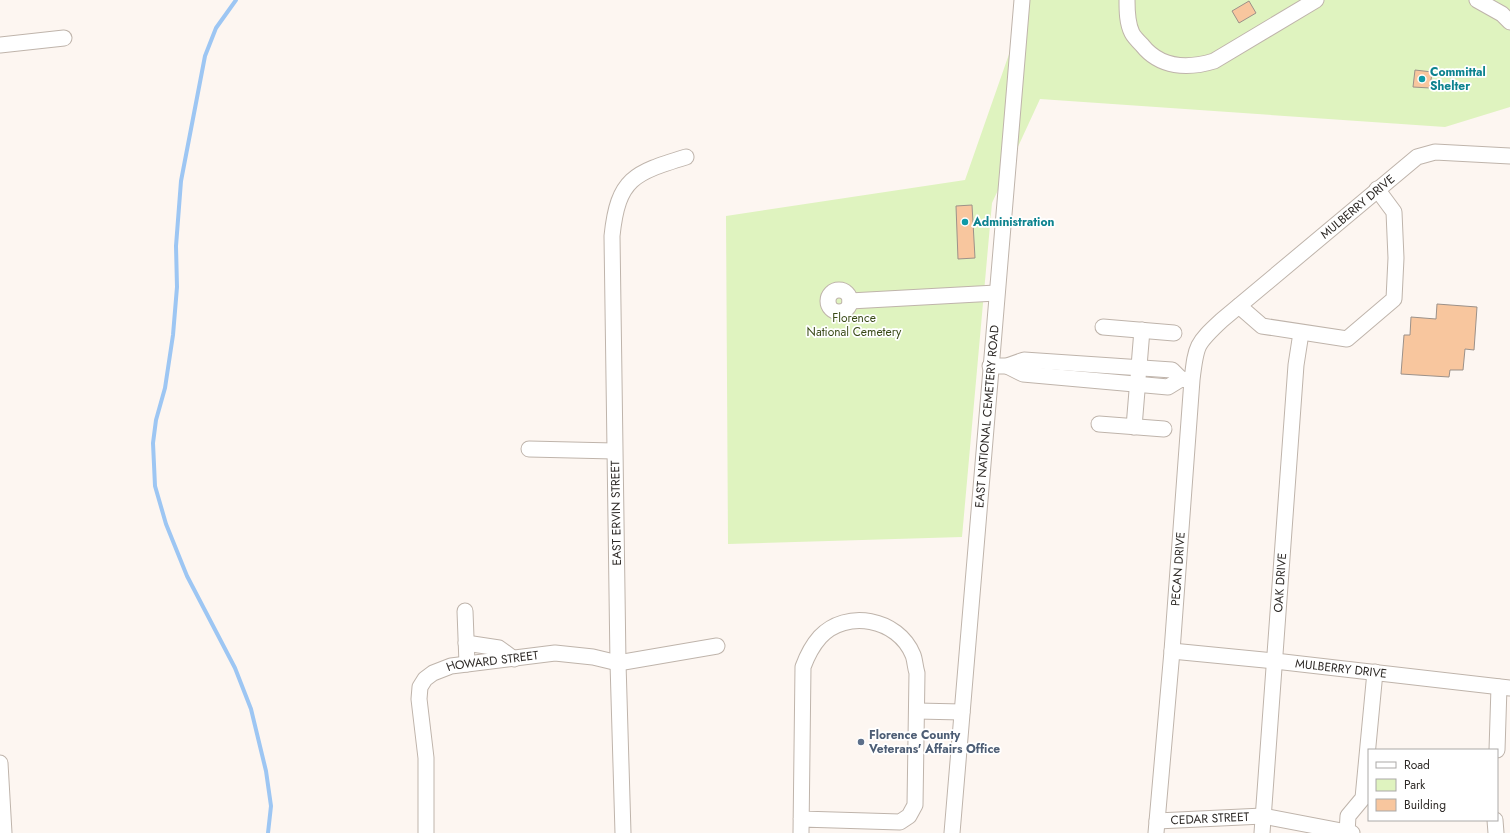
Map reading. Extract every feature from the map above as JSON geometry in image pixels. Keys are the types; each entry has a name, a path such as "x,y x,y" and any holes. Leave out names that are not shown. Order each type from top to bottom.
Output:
{"street":[{"name":"EAST NATIONAL CEMETERY ROAD","path":"952,833 996,293 1022,0"},
{"path":"1127,0 1127,18 1132,34 1146,50 1163,62 1180,67 1198,66 1214,60 1316,0"},
{"path":"1477,0 1502,14 1510,22"},
{"path":"0,45 64,38"},
{"name":"MULBERRY DRIVE","path":"1226,316 1378,189 1408,162 1425,154 1435,152 1510,156"},
{"name":"EAST ERVIN STREET","path":"623,833 614,451 612,236 618,200 634,177 646,171 686,157"},
{"path":"1239,306 1262,326 1347,339 1394,299 1396,258 1394,212 1378,189"},
{"path":"850,301 996,293"},
{"name":"PECAN DRIVE","path":"1156,827 1172,651 1187,379 1199,344 1226,316"},
{"path":"1103,327 1174,333"},
{"path":"1134,427 1142,330"},
{"name":"OAK DRIVE","path":"1262,833 1295,372 1301,333"},
{"path":"990,366 1007,366 1024,360 1172,370 1187,379"},
{"path":"1007,366 1023,374 1168,387 1187,379"},
{"path":"1099,424 1164,429"},
{"path":"529,449 614,451"},
{"path":"464,611 467,664"},
{"path":"859,620 874,621 890,629 901,638 912,654 917,673 915,805 909,816 900,822 801,826 803,667 810,652 820,637 830,629 844,622 859,620"},
{"path":"466,643 499,648 514,658"},
{"name":"HOWARD STREET","path":"426,833 426,758 419,699 420,687 425,679 433,673 451,666 555,654 588,656 618,663 717,646"},
{"name":"MULBERRY DRIVE","path":"1172,651 1504,687"},
{"path":"1349,833 1348,816 1363,798 1375,672"},
{"path":"1496,749 1504,687"},
{"path":"917,711 962,712"},
{"path":"0,763 4,833"},
{"name":"CEDAR STREET","path":"1156,827 1263,816 1349,833"},
{"path":"1495,821 1496,833"}],"green space":[{"name":"Florence National Cemetery","path":"1028,0 1510,0 1510,107 1445,127 1040,99 992,203 962,537 728,544 726,216 965,180"}],"building":[{"path":"1249,1 1256,13 1239,23 1232,11"},
{"name":"Committal Shelter","path":"1415,70 1432,72 1430,88 1413,87"},
{"name":"Administration","path":"972,205 975,258 958,259 956,206"},
{"path":"1437,304 1477,307 1474,350 1465,349 1463,370 1450,370 1449,377 1401,374 1404,335 1410,335 1411,317 1436,319"}],"waterway":[{"path":"236,0 216,28 205,56 181,181 176,246 177,287 173,335 165,388 156,420 153,443 155,486 166,524 187,576 235,668 251,709 266,771 271,806 268,833"}],"place":[{"name":"Committal Shelter","path":"1422,79"},
{"name":"Administration","path":"965,222"},
{"name":"Florence County Veterans' Affairs Office","path":"861,742"}]}
